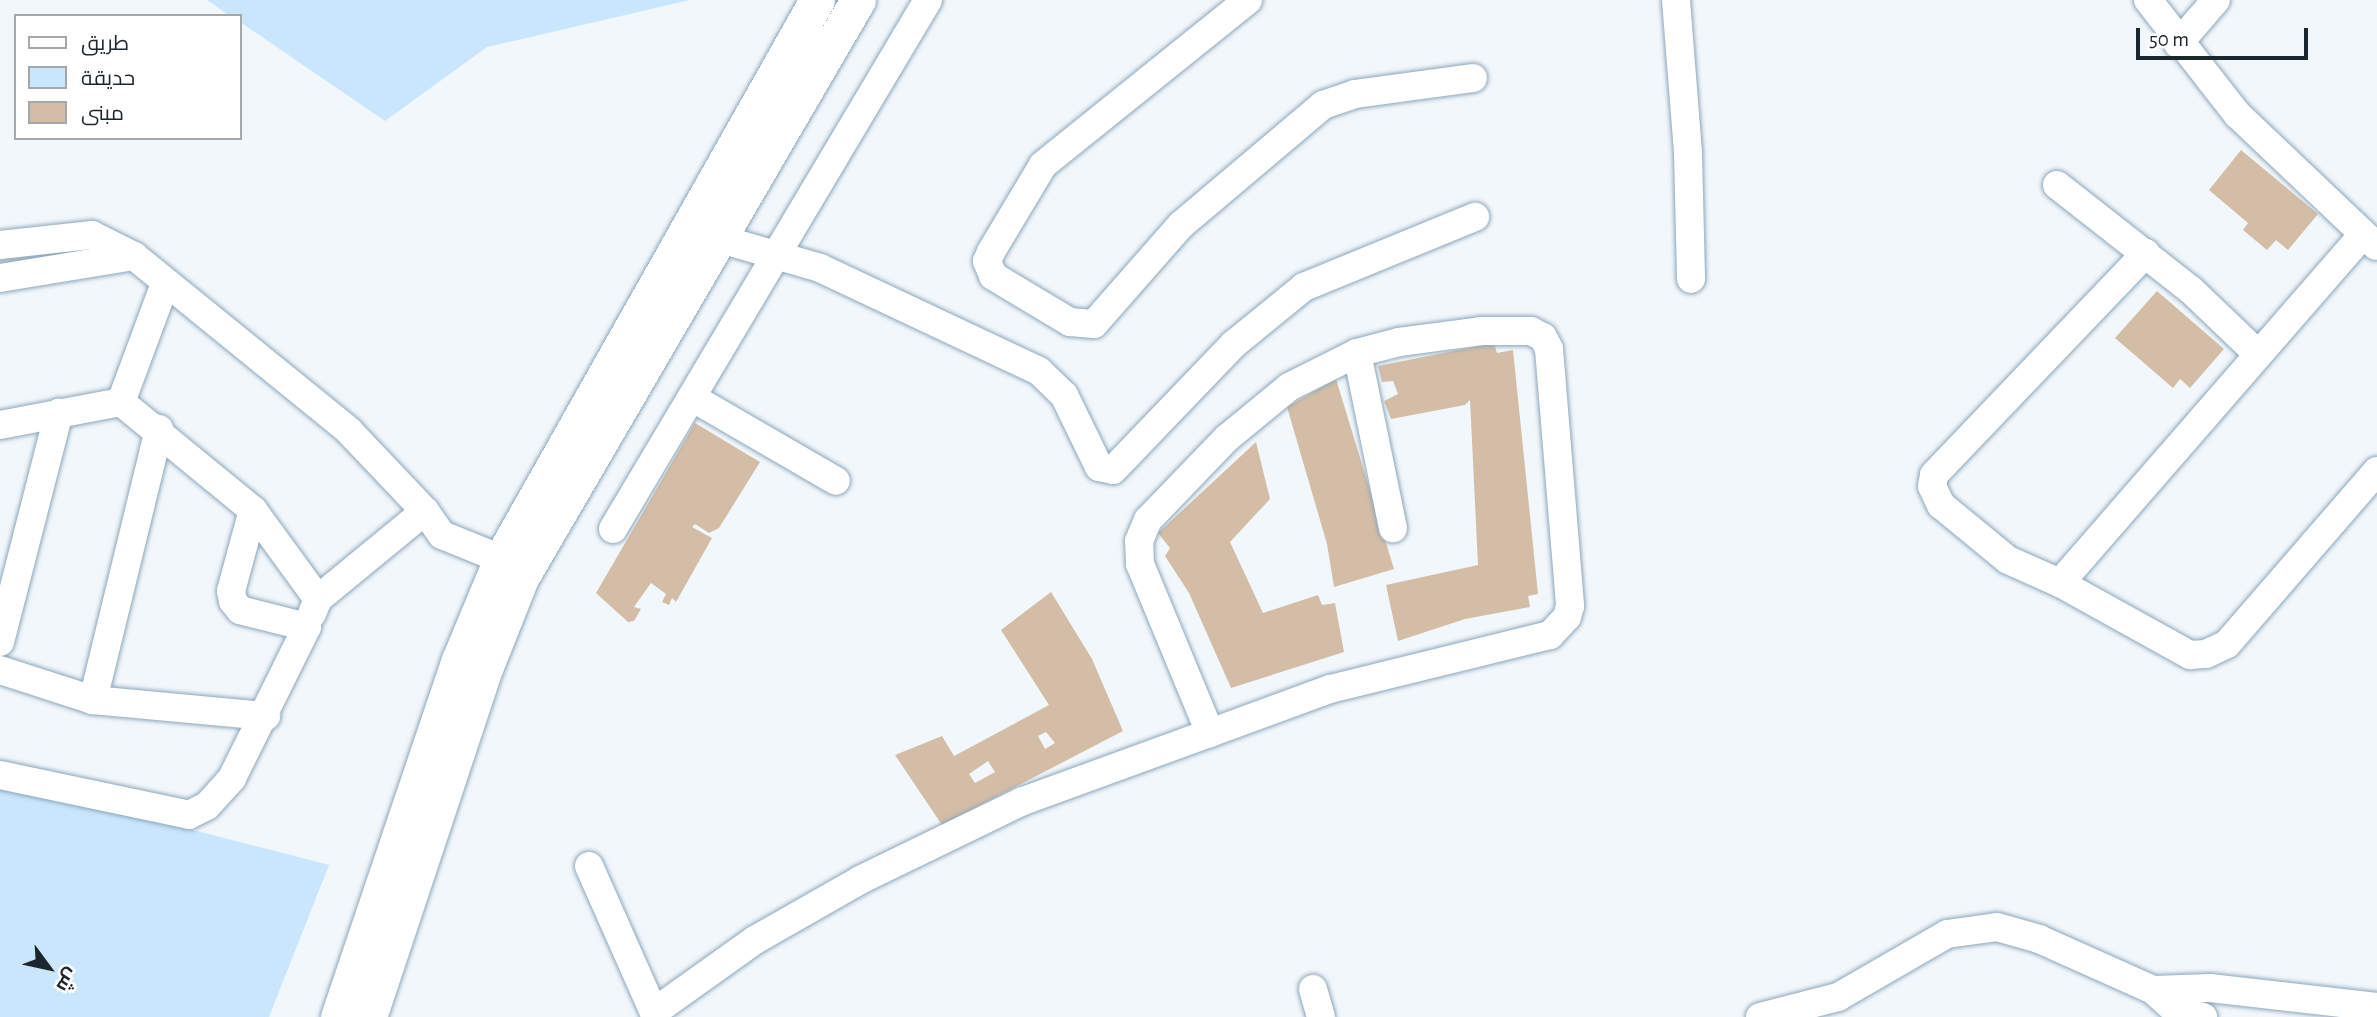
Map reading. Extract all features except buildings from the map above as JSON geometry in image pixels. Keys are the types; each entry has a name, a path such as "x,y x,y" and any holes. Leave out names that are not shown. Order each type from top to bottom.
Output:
{"main road":[{"path":"338,1017 459,660 501,559 817,0"},
{"path":"369,1017 486,666 521,578 858,0"}],"street":[{"path":"613,529 928,0"},
{"path":"1248,0 1042,165 987,261 993,276 1070,322 1094,324 1181,225 1323,106 1355,94 1474,78"},
{"path":"1676,0 1688,154 1691,279"},
{"path":"2060,583 2257,353 2370,240 2238,115 2178,44 2148,0"},
{"path":"2178,44 2216,0"},
{"path":"2057,185 2146,253 2257,353"},
{"path":"717,238 820,268 1039,371 1064,395 1099,467 1113,470 1234,344 1304,287 1475,217"},
{"path":"0,245 92,235 134,256 165,284 298,385 349,430 425,511 442,535 501,559"},
{"path":"2146,253 1934,475 1932,486 1941,505 2008,561 2060,583 2190,655 2206,654 2227,644 2377,471"},
{"path":"0,278 134,256"},
{"path":"121,402 165,284"},
{"path":"589,866 655,1015 755,940 859,880 1023,801 1210,733 1330,689 1550,635 1567,617 1570,606 1550,369 1542,338 1531,331 1482,331 1399,342 1357,353 1289,387 1256,411 1142,530 1140,564 1210,733"},
{"path":"1357,353 1393,528"},
{"path":"693,398 836,481"},
{"path":"0,425 121,402 159,429 253,510 318,598"},
{"path":"0,642 59,412"},
{"path":"93,700 159,429"},
{"path":"253,510 231,591 233,601 240,610 307,628"},
{"path":"0,775 190,815 207,806 232,778 266,716 318,598 425,511"},
{"path":"0,670 93,700 266,716"},
{"path":"1759,1017 1838,997 1947,934 1975,927 2019,931 2152,990 2174,1013 2203,1017"},
{"path":"2152,990 2210,988 2377,1007"},
{"path":"1313,989 1321,1017"}],"green space":[{"path":"207,0 690,0 487,47 385,121 242,23 242,14 227,14"},
{"path":"0,780 329,865 269,1017 0,1017"}]}
